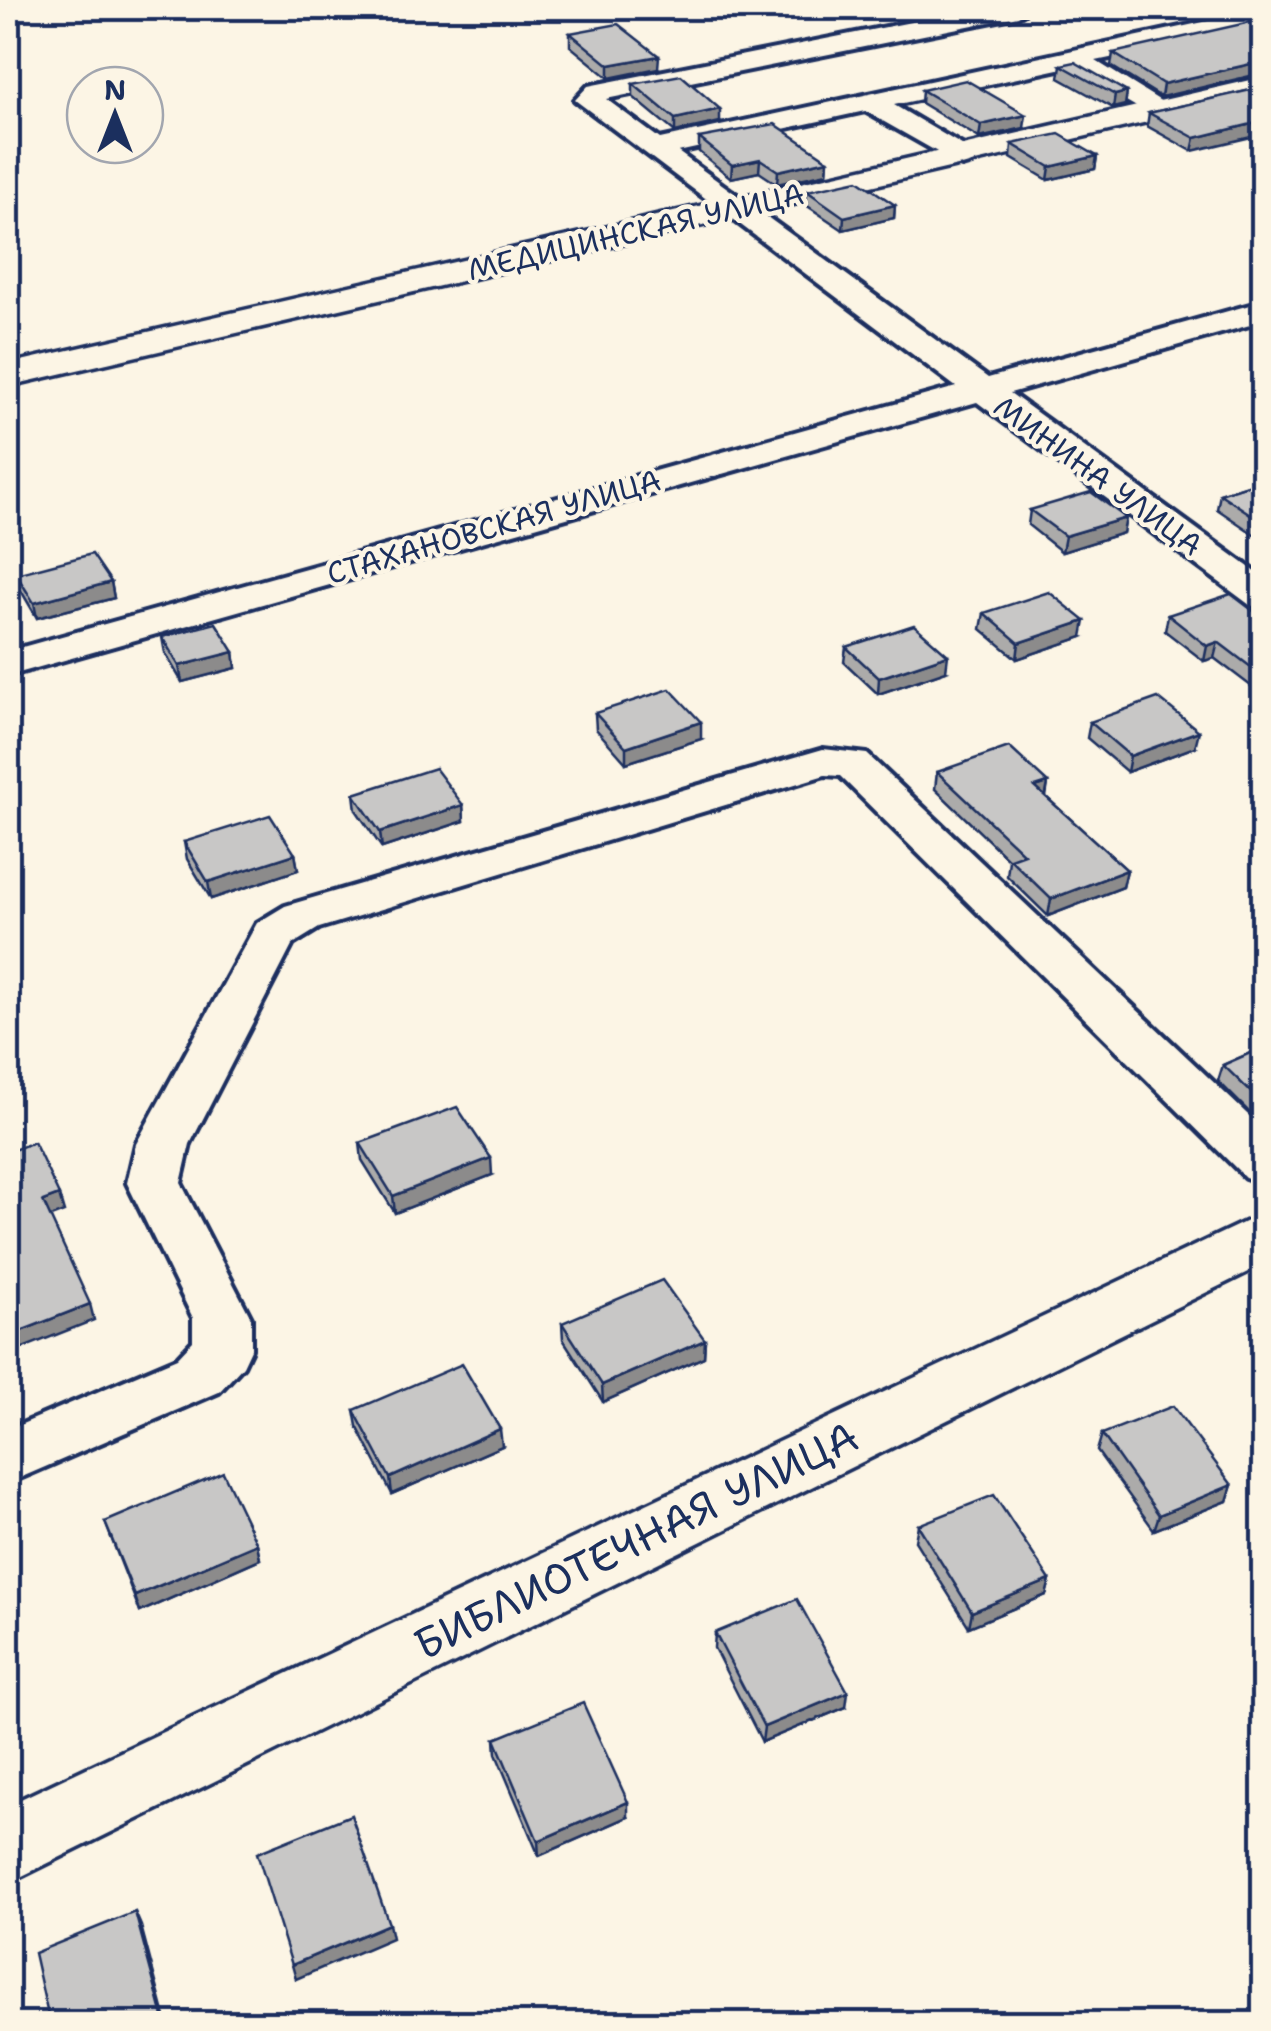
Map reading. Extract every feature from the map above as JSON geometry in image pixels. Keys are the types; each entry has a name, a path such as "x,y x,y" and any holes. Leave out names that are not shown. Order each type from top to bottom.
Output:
{"street":[{"path":"803,51 1018,8"},
{"path":"654,149 860,88 1072,58 1264,17"},
{"path":"803,51 962,157"},
{"name":"МИНИНА УЛИЦА","path":"803,51 593,96 589,100 1264,597"},
{"path":"1072,58 1157,111"},
{"name":"МЕДИЦИНСКАЯ УЛИЦА","path":"8,376 1264,86"},
{"name":"МИНИНА УЛИЦА","path":"980,390 1264,311"},
{"name":"СТАХАНОВСКАЯ УЛИЦА","path":"8,664 980,390"},
{"path":"8,1457 198,1375 222,1349 222,1318 154,1183 163,1144 274,934 302,917 822,762 852,763 1264,1162"},
{"name":"БИБЛИОТЕЧНАЯ УЛИЦА","path":"8,1845 1264,1236"}],"building":[{"path":"1264,19 1264,61 1163,84 1113,53"},
{"path":"618,24 659,56 609,65 570,33"},
{"path":"1075,62 1127,92 1115,95 1061,65"},
{"path":"681,75 720,109 675,119 633,84"},
{"path":"966,80 1026,115 981,125 922,90"},
{"path":"1264,87 1264,121 1195,138 1149,113"},
{"path":"775,124 828,160 778,171 760,159 732,165 699,138"},
{"path":"1059,134 1097,156 1050,167 1012,144"},
{"path":"858,180 895,205 844,217 807,191"},
{"path":"1264,480 1264,523 1220,494"},
{"path":"1091,492 1126,518 1065,536 1030,510"},
{"path":"92,554 111,582 34,603 16,574"},
{"path":"1049,592 1085,621 1019,643 984,613"},
{"path":"1231,594 1264,619 1264,677 1218,642 1207,646 1168,615"},
{"path":"216,623 234,652 179,666 162,637"},
{"path":"914,625 948,655 879,678 846,647"},
{"path":"670,689 701,722 626,747 595,713"},
{"path":"1158,698 1199,731 1130,756 1090,722"},
{"path":"1009,747 1048,783 1035,787 1127,870 1051,899 1010,859 1024,854 937,772"},
{"path":"435,768 463,805 380,832 354,794"},
{"path":"270,815 295,854 208,882 184,842"},
{"path":"1264,1047 1264,1105 1223,1065"},
{"path":"457,1107 491,1158 393,1196 360,1143"},
{"path":"34,1142 59,1195 43,1201 90,1304 8,1336 8,1152"},
{"path":"662,1280 705,1340 602,1385 562,1323"},
{"path":"462,1364 500,1429 390,1478 354,1410"},
{"path":"1173,1406 1232,1485 1159,1515 1102,1434"},
{"path":"223,1472 257,1544 135,1596 105,1522"},
{"path":"994,1495 1050,1580 972,1612 918,1525"},
{"path":"797,1599 848,1692 764,1727 715,1633"},
{"path":"583,1703 628,1802 538,1841 495,1739"},
{"path":"351,1815 389,1924 292,1965 257,1853"},
{"path":"135,1912 165,2024 50,2024 34,1953"}]}
